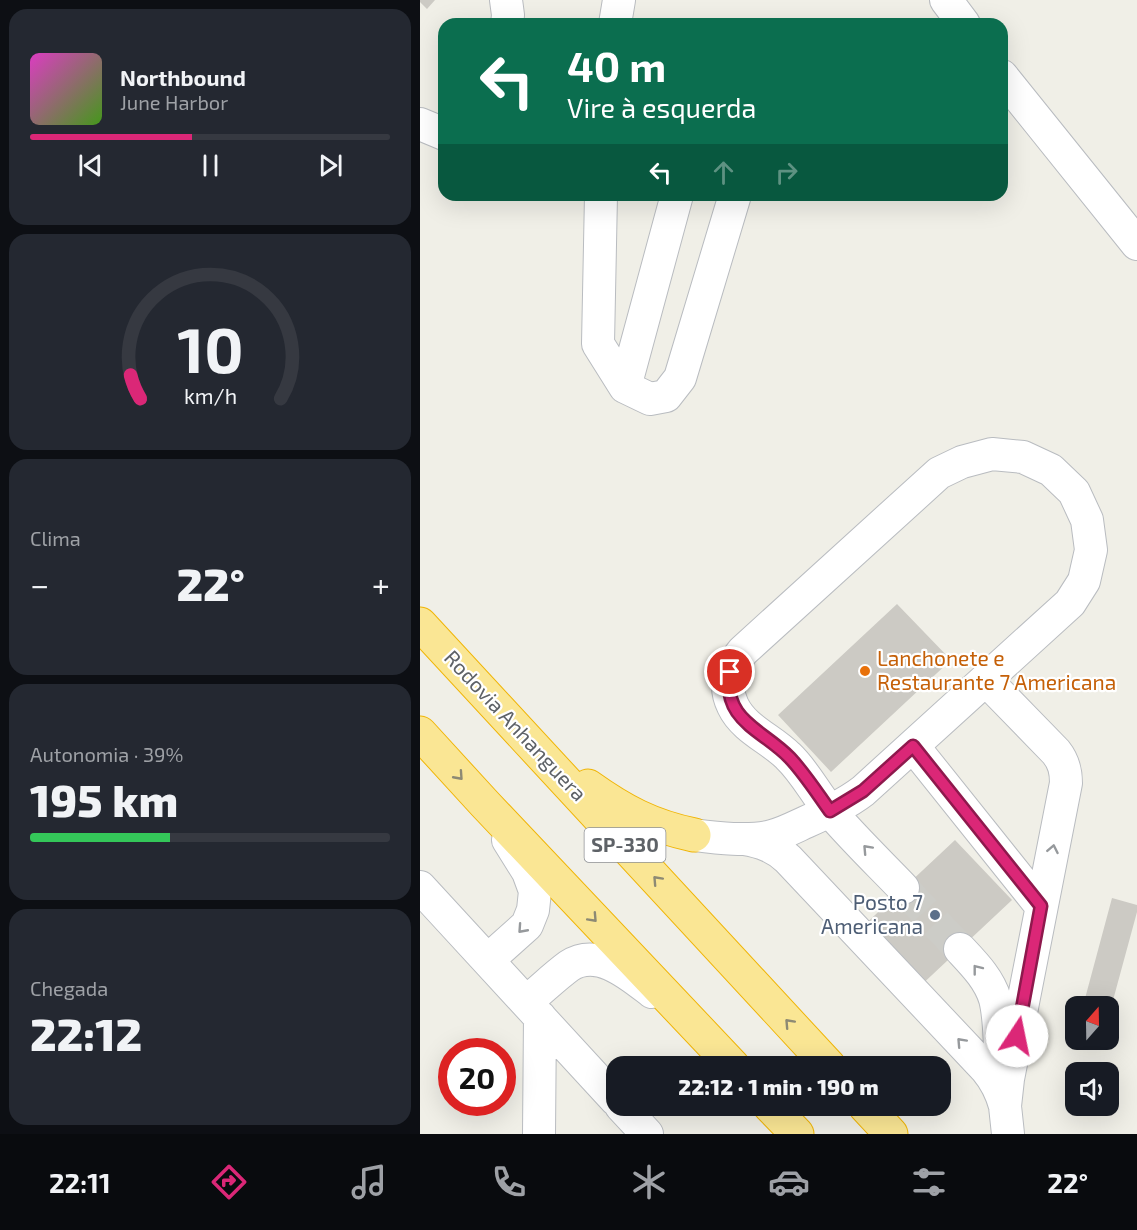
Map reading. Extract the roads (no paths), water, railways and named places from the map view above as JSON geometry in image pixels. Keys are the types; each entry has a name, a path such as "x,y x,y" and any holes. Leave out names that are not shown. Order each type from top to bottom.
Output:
{"highway":[{"name":"Rodovia Anhanguera","path":"420,624 820,1056"},
{"path":"467,673 549,753 587,786 617,807 645,821 671,831 694,835"},
{"path":"424,738 724,1056"},
{"path":"780,1116 797,1134"},
{"path":"874,1116 891,1134"}],"street":[{"path":"506,0 508,18"},
{"path":"946,0 960,18"},
{"path":"1008,86 1137,244"},
{"path":"420,124 438,132"},
{"path":"601,201 598,344 625,387 650,399 666,396 680,378 733,201"},
{"path":"625,387 675,201"},
{"path":"694,835 717,838 772,836 830,811 863,791 1070,603 1083,580 1091,550 1087,520 1074,492 1051,470 1023,457 992,454 962,462 939,473 743,651 730,672 729,694 733,706 742,718 777,746 799,768 830,811 903,888"},
{"path":"420,608 467,673"},
{"path":"986,680 1056,752 1063,761 1066,772 1066,783 1008,1079 1007,1120"},
{"path":"913,746 1041,906"},
{"path":"485,804 528,872 535,891 533,910 527,926 488,960"},
{"path":"788,859 785,852 786,843 795,827"},
{"path":"741,838 767,845 788,859 986,1069 1001,1090 1007,1120"},
{"path":"420,887 606,1089"},
{"path":"960,949 982,974 995,999 1007,1120"},
{"path":"539,1134 533,1010 571,965 597,960 628,973 705,1036"},
{"path":"630,1116 647,1134"}],"tunnel":[{"path":"903,888 960,949"}],"place":[{"name":"Lanchonete e Restaurante 7 Americana","path":"865,671"},
{"name":"Posto 7 Americana","path":"935,915"}]}
